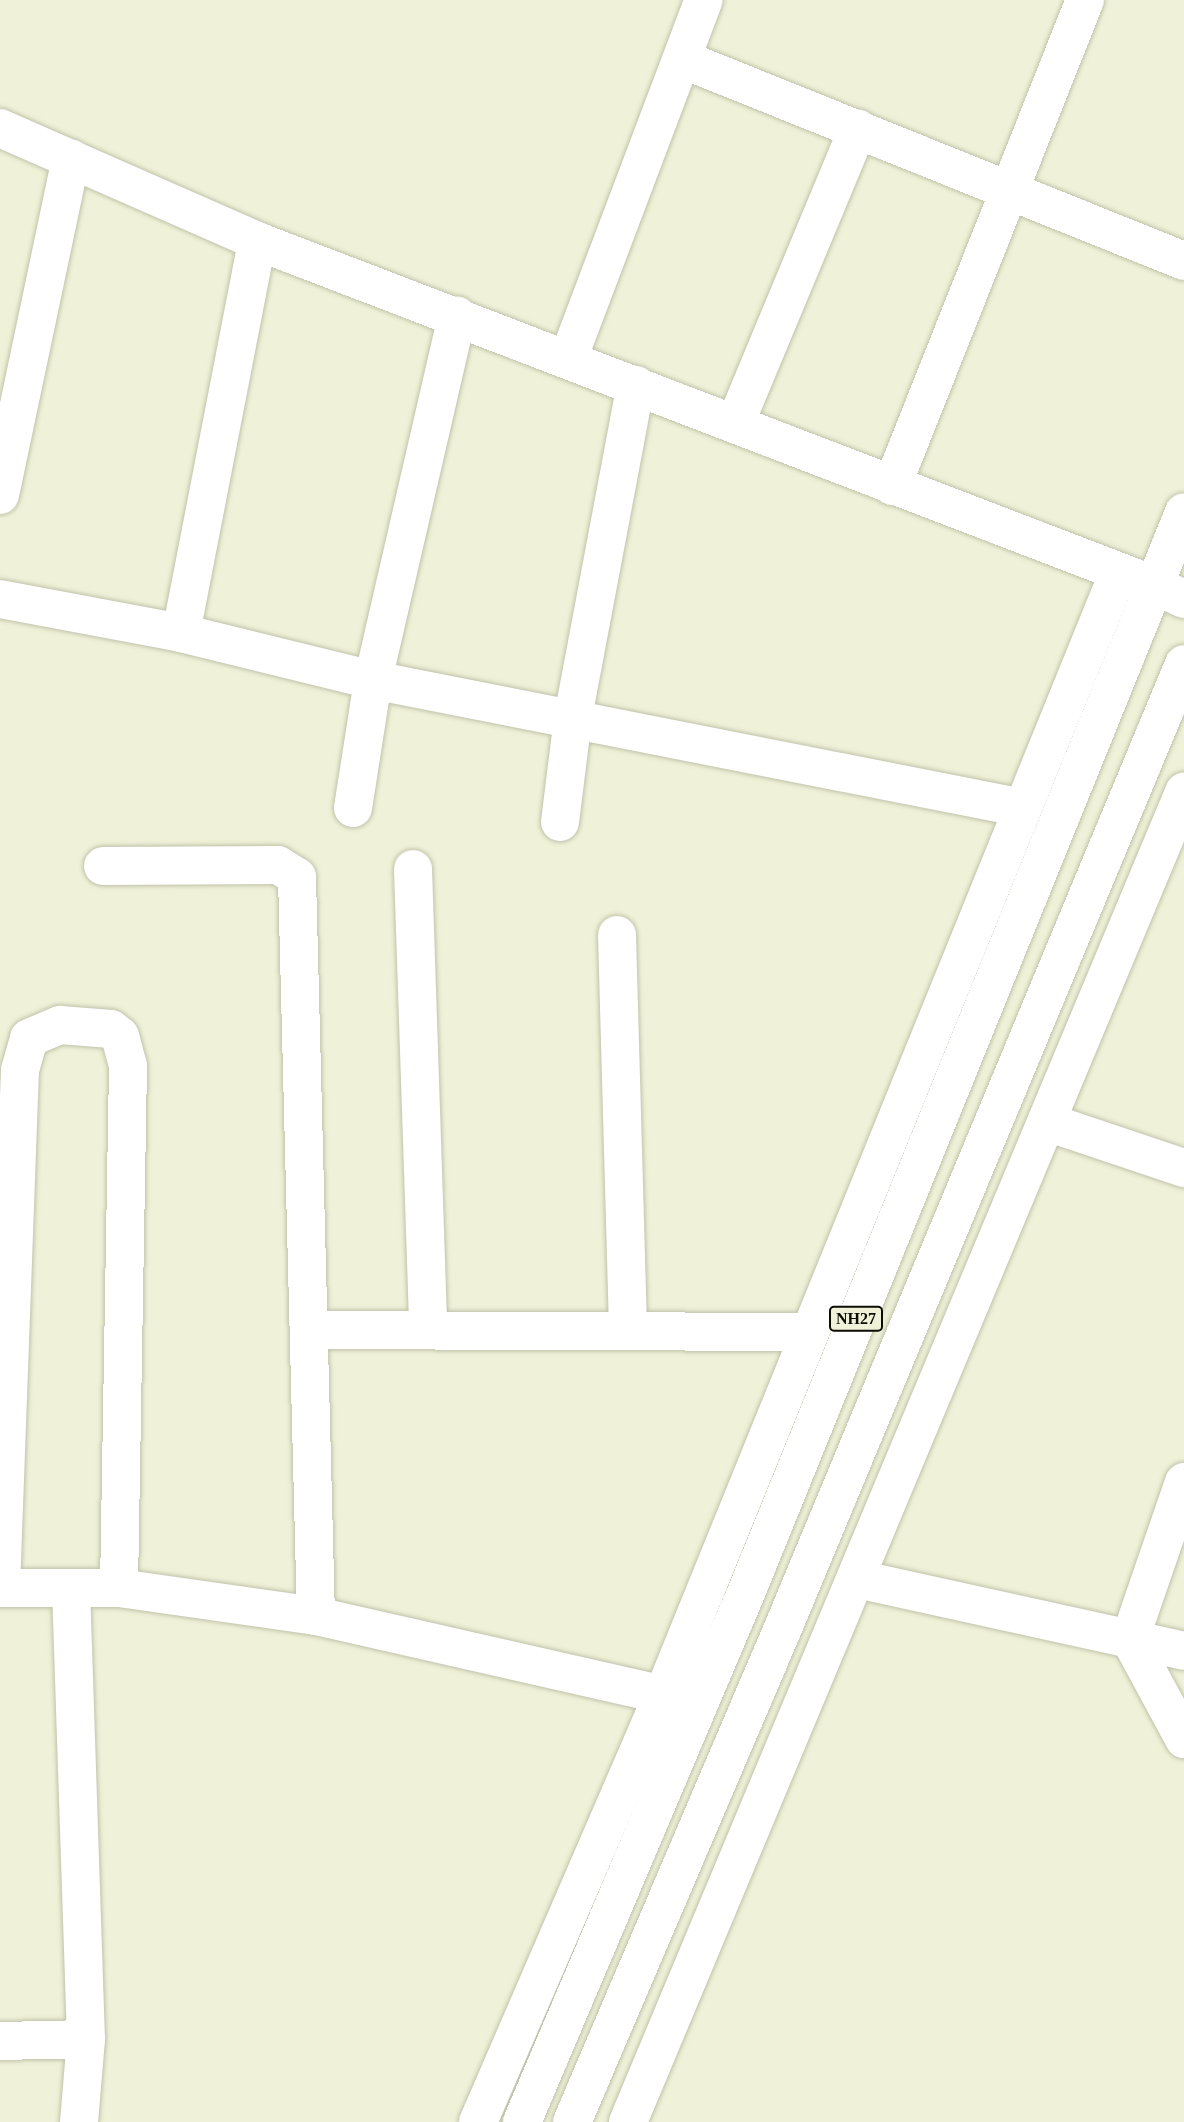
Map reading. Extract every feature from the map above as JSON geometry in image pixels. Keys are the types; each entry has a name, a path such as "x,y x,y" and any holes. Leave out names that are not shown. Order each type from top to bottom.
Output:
{"main road":[{"path":"568,359 704,0"},
{"path":"892,485 1085,0"},
{"path":"682,59 1184,261"},
{"path":"0,128 257,241 1169,592"},
{"path":"735,424 858,129"},
{"path":"0,495 71,158"},
{"path":"181,633 257,241"},
{"path":"353,808 373,680 457,316"},
{"path":"560,822 573,717 636,385"},
{"name":"NH27","path":"522,2122 1169,592 1184,512"},
{"path":"478,2122 663,1695 1118,574"},
{"path":"0,599 181,633 373,680 573,717 1023,808"},
{"name":"NH27","path":"572,2122 783,1628 1184,664"},
{"path":"628,2122 1184,792"},
{"path":"103,866 278,865 297,877 316,1616"},
{"path":"414,869 428,1330"},
{"path":"617,935 628,1330"},
{"path":"119,1588 128,1066 120,1036 97,1025 42,1029 29,1038 20,1070 1,1588 119,1588 316,1616 663,1695"},
{"path":"1047,1122 1184,1168"},
{"path":"310,1330 810,1332"},
{"path":"1184,1482 1130,1639 1184,1739"},
{"path":"857,1579 1184,1651"},
{"path":"71,1588 86,2039 79,2122"},
{"path":"0,2041 86,2039"}]}
